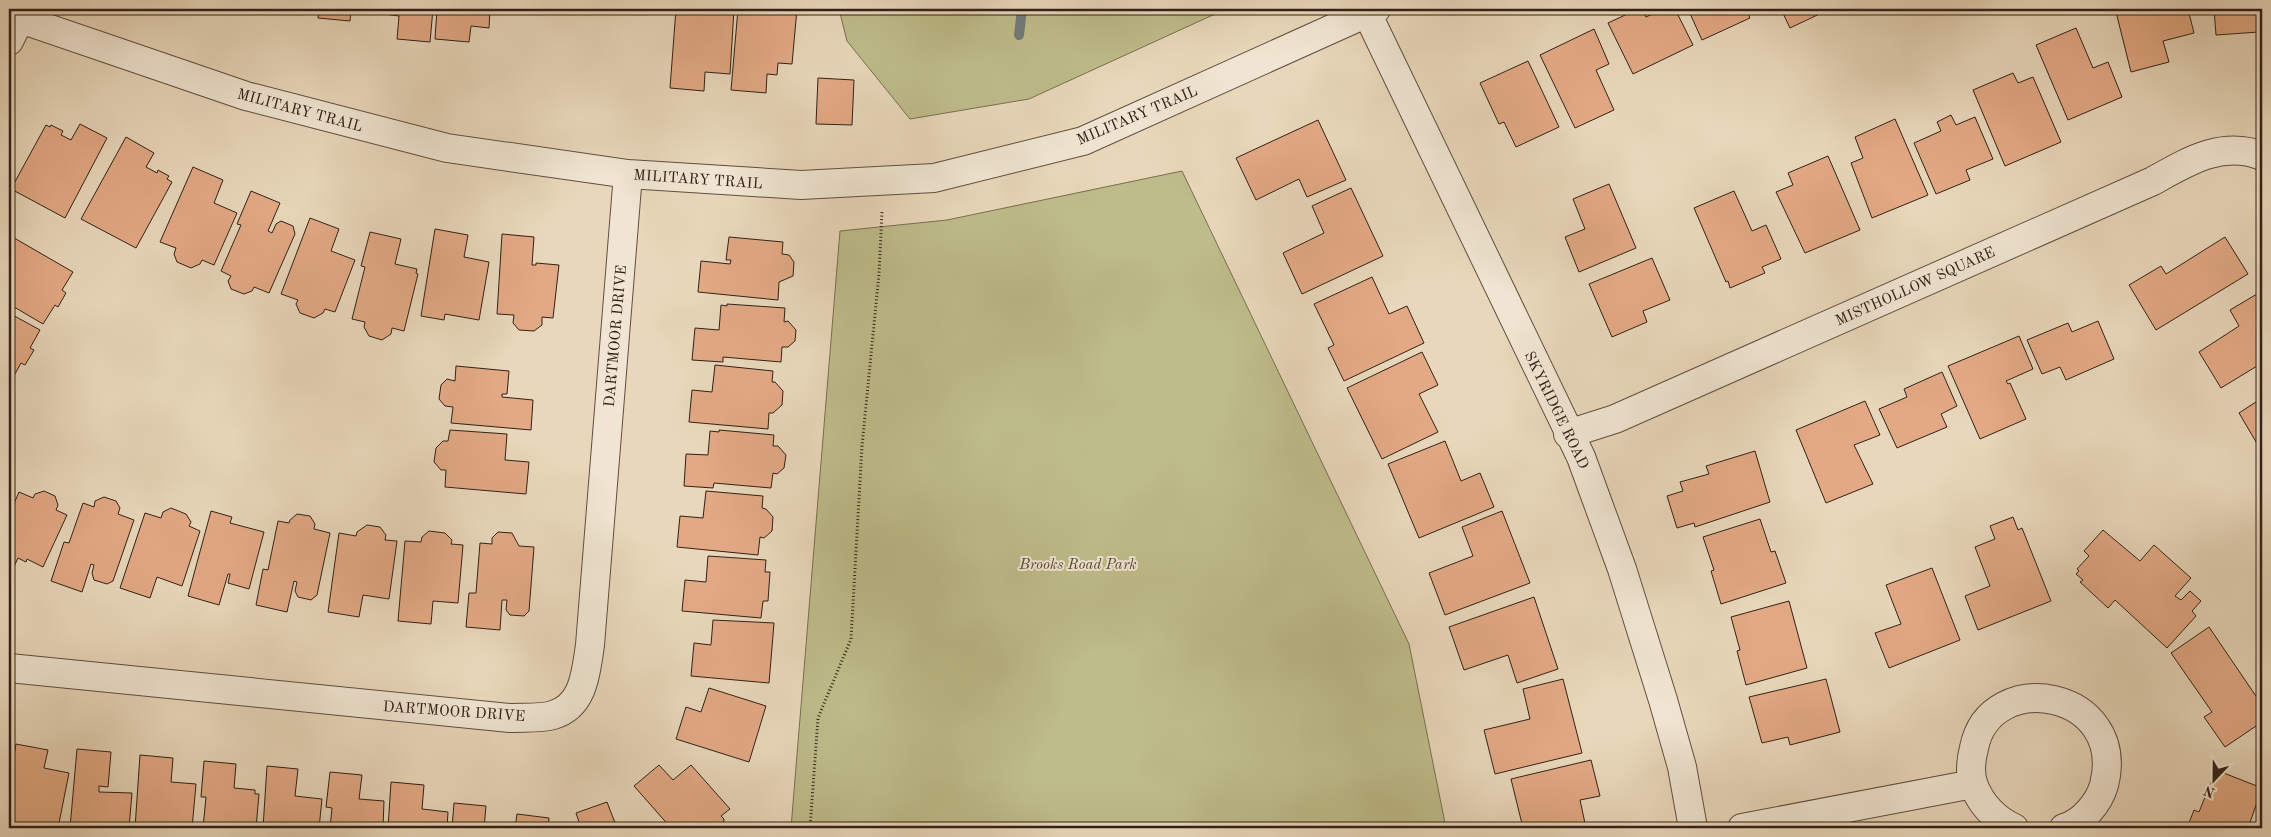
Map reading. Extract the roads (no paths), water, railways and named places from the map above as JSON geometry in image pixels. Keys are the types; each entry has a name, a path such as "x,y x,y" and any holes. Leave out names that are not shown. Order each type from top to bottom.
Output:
{"street":[{"name":"MILITARY TRAIL","path":"12,25 246,96 447,148 628,174 801,185 934,178 1083,141 1371,11"},
{"name":"SKYRIDGE ROAD","path":"1371,11 1596,493 1622,569 1682,767 1693,828"},
{"name":"MISTHOLLOW SQUARE","path":"1568,434 1633,411 2153,181 2183,164 2232,148 2262,156"},
{"name":"DARTMOOR DRIVE","path":"9,668 510,718 553,715 574,704 583,684 590,645 628,174"},
{"path":"2014,828 2000,822 1983,806 1973,784 1970,763 1975,742 1985,723 2001,708 2020,700 2042,697 2063,701 2081,712 2096,728 2105,747 2107,771 2102,793 2088,813 2064,828"},
{"path":"1742,828 1973,784"}],"waterway":[{"path":"1019,35 1022,9"}],"park label":[{"name":"Brooks Road Park","path":"1078,564"}]}
